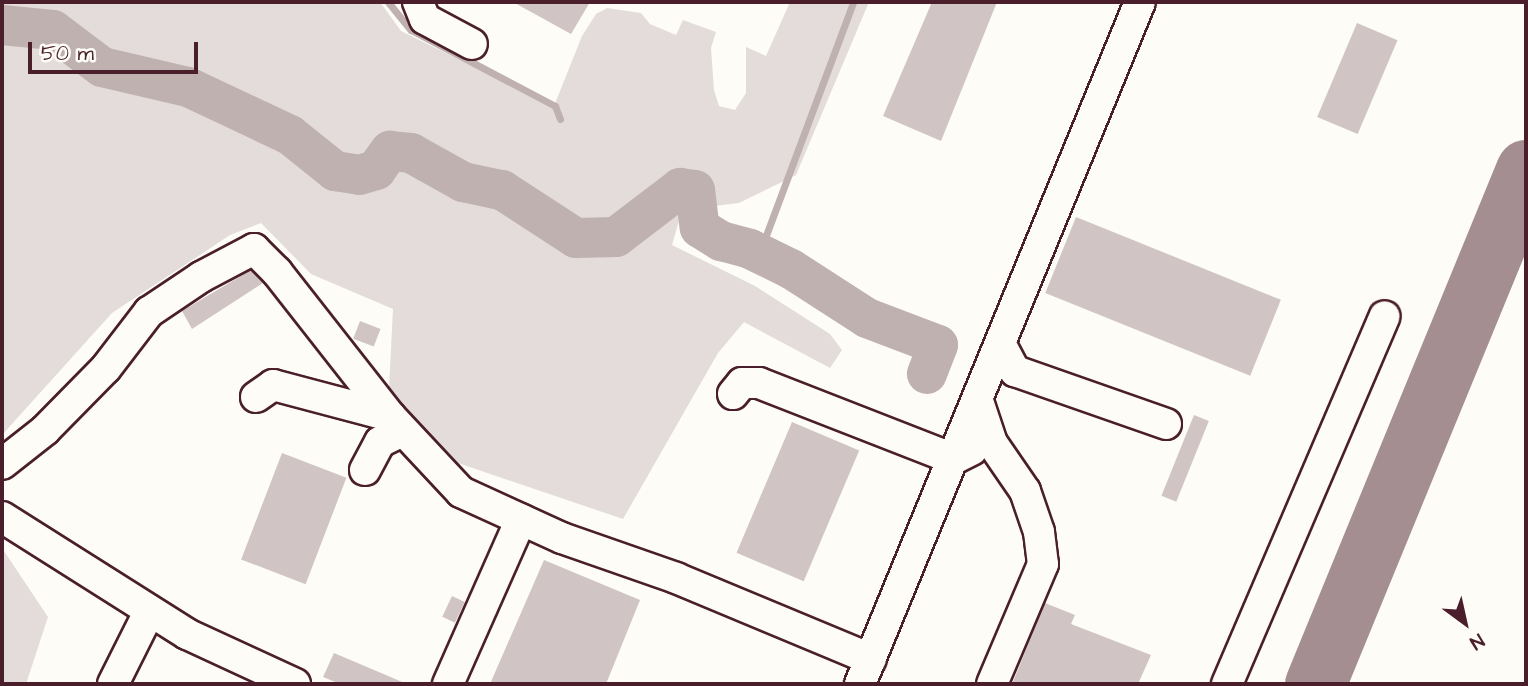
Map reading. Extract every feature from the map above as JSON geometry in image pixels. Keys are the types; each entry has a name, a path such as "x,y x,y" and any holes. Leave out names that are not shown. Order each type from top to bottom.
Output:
{"lane":[{"path":"418,2 425,19 472,44"},
{"path":"992,684 1043,564 1039,532 1025,491 992,443 994,383 1001,345 1140,2"},
{"path":"2,464 45,430 106,368 149,312 201,277 254,249 277,272 396,424 461,492 866,671 954,459 994,383"},
{"path":"1227,684 1385,316"},
{"path":"733,394 742,383 759,383 954,459 992,443"},
{"path":"994,383 1166,424"},
{"path":"256,397 274,385 396,424"},
{"path":"365,470 380,442 396,424"},
{"path":"2,517 149,612 295,684"},
{"path":"447,684 521,519"},
{"path":"113,684 149,612"}],"shaded area":[{"path":"2,2 380,2 401,31 554,106 582,36 596,14 607,8 641,13 650,24 676,35 683,20 716,32 711,48 714,90 719,106 735,110 746,93 746,47 766,56 790,2 869,2 796,175 739,203 682,210 672,245 755,286 830,334 842,350 830,368 744,322 718,353 623,519 458,463 431,444 389,388 393,309 311,274 261,223 230,235 112,313 2,435"},
{"path":"2,548 48,617 26,684 2,684"}],"building":[{"path":"513,2 590,2 571,34"},
{"path":"932,2 997,2 941,141 883,116"},
{"path":"1357,23 1398,40 1358,134 1317,117"},
{"path":"1076,217 1281,300 1250,376 1045,293"},
{"path":"251,270 263,283 192,329 182,311"},
{"path":"360,321 381,329 374,347 353,339"},
{"path":"1194,415 1209,421 1176,502 1161,496"},
{"path":"792,422 859,451 804,581 737,553"},
{"path":"282,453 346,478 306,584 241,559"},
{"path":"544,560 640,600 606,684 490,684"},
{"path":"452,596 465,602 455,623 442,617"},
{"path":"1045,603 1075,615 1071,624 1151,655 1138,684 1012,684"},
{"path":"334,653 407,684 340,684 323,677"}],"waterway":[{"path":"388,2 411,30 555,106 560,119"},
{"path":"759,254 853,2"},
{"path":"2,25 53,30 102,67 188,87 290,135 335,171 359,175 376,170 390,151 411,153 463,182 502,190 576,238 616,237 680,188 695,190 700,228 721,241 750,249 791,269 867,318 938,345 927,374"}],"taxiway":[{"path":"1315,684 1526,170"}]}
